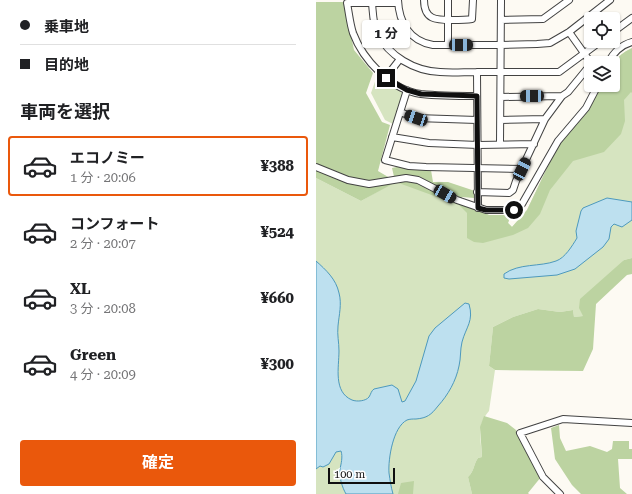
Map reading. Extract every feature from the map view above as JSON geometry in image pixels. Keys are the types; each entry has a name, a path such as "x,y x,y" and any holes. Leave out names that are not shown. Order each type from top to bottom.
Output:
{"street":[{"path":"424,0 424,7 427,14 436,20 472,19 472,0"},
{"path":"448,0 448,45"},
{"path":"500,144 502,46 501,0"},
{"path":"501,20 543,19 569,0"},
{"path":"477,96 421,94 407,90 386,78 366,57 354,35 347,3 398,1 400,18 403,25 418,40 427,44 502,46 547,43 556,40 569,32 610,0"},
{"path":"372,3 373,19 377,32 388,49 400,59 421,69 439,72 559,72 593,48"},
{"path":"620,27 632,18"},
{"path":"569,32 585,54"},
{"path":"613,56 622,46 632,42"},
{"path":"386,78 400,59"},
{"path":"477,72 478,208"},
{"path":"477,192 509,194 513,190 545,119 562,96 568,92 584,72"},
{"path":"407,90 384,160 409,166 522,169"},
{"path":"316,167 348,180 370,184 406,178 418,180 456,200 478,208 486,210 514,210 522,204 558,141 586,108 594,92"},
{"path":"501,96 562,96"},
{"path":"400,112 416,118 477,120"},
{"path":"501,120 545,119"},
{"path":"392,137 429,143 478,145 534,144"},
{"path":"560,494 543,477 520,432 563,419 632,423"}],"green space":[{"path":"316,2 344,2 354,50 373,73 366,93 382,122 390,125 378,171 395,181 392,168 401,166 431,170 433,182 448,182 475,191 474,198 462,197 462,203 489,215 507,215 509,220 508,223 512,227 527,210 561,142 588,111 598,92 620,92 620,56 632,48 632,93 631,92 624,100 625,121 621,134 604,152 573,161 550,190 540,214 528,228 513,235 483,243 474,242 467,238 467,213 459,205 396,182 361,201 316,178"},
{"path":"632,48 632,258 624,260 583,316 574,317 573,310 560,312 538,309 513,317 493,327 489,366 495,370 489,411 482,422 480,433 482,457 478,458 472,472 468,477 472,494 316,494 316,178 361,201 396,181 462,203 489,215 507,215 509,220 508,223 512,227 527,210 550,162 588,111 598,92 620,92 620,56"},
{"path":"377,76 394,88 405,92 393,124 385,120 371,93"},
{"path":"632,258 632,274 627,275 596,304 593,349 583,371 495,370 489,366 493,327 513,317 538,309 560,312 573,310 574,317 583,316 579,308 580,299 624,260"},
{"path":"484,416 507,423 516,430 525,450 541,477 528,493 529,494 472,494 468,477 472,472 478,458 482,457 480,427"},
{"path":"559,425 560,438 566,451 590,446 607,452 612,449 613,441 629,441 629,449 632,449 632,459 618,459 620,488 627,494 581,494 572,485 555,459 551,428"},
{"path":"414,481 413,494 398,494 401,483"}],"water":[{"path":"607,198 632,202 632,220 622,227 614,224 611,227 609,239 603,247 575,269 557,275 509,279 504,278 504,274 516,268 550,263 562,257 577,238 576,231 583,208"},
{"path":"316,261 327,271 338,288 340,305 338,329 338,378 342,391 346,396 354,401 366,399 374,389 392,385 398,389 402,402 405,401 416,381 429,336 435,328 465,303 469,304 471,315 470,320 462,342 458,372 451,388 442,402 431,414 423,418 407,420 398,429 395,436 392,444 389,467 393,494 346,494 340,475 342,458 341,451 336,452 329,464 323,467 320,466 316,469"}],"route":[{"path":"386,78 407,90 421,94 477,96 478,208 486,210 514,210"}]}
